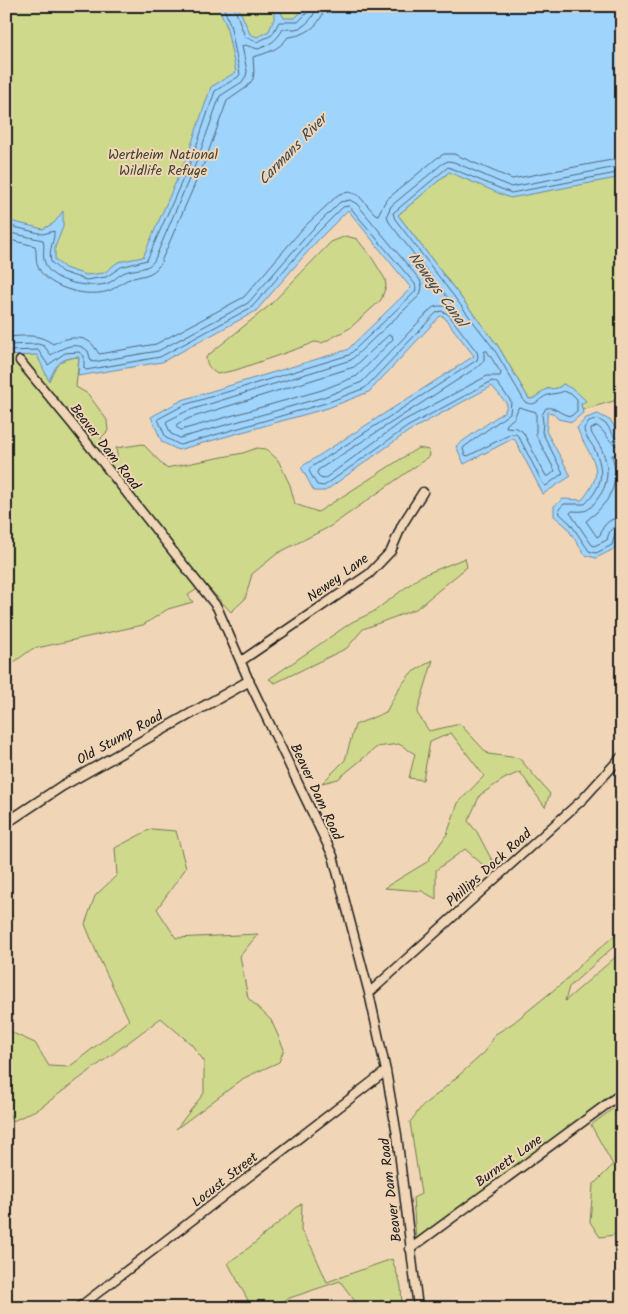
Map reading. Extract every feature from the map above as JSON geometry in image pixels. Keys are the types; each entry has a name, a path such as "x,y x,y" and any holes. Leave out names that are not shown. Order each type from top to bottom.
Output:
{"street":[{"name":"Beaver Dam Road","path":"20,361 217,607 249,681 333,856 369,993 386,1071 397,1135 418,1308"},
{"name":"Newey Lane","path":"241,661 369,574 391,551 402,525 423,492"},
{"name":"Old Stump Road","path":"6,823 62,786 249,681"},
{"name":"Phillips Dock Road","path":"369,993 583,799 622,756"},
{"name":"Locust Street","path":"78,1308 386,1071"},
{"name":"Burnett Lane","path":"410,1249 622,1093"}],"green space":[{"name":"Wertheim National Wildlife Refuge","path":"6,6 622,6 622,404 616,397 614,401 582,410 581,404 586,401 563,384 557,388 547,389 535,398 529,399 498,346 398,215 449,172 446,159 62,341 52,372 63,360 79,357 76,387 88,394 107,420 108,431 101,438 118,461 116,448 143,444 166,468 243,453 257,448 266,449 278,460 290,485 295,504 318,512 418,448 429,450 430,456 331,526 278,553 252,574 245,599 231,612 205,584 188,595 193,602 168,609 143,625 32,649 6,668"},
{"path":"346,236 357,239 385,279 386,286 381,300 350,328 322,343 314,342 236,370 217,374 210,369 206,357 270,305 331,242"},
{"path":"465,558 467,567 416,609 363,629 347,648 275,683 269,679 352,622 373,612 421,576"},
{"path":"433,660 417,713 429,731 460,724 488,754 519,758 550,794 545,807 520,772 504,779 480,795 468,821 477,832 496,868 483,865 465,849 436,870 436,899 422,891 384,888 427,862 447,834 458,803 484,776 451,733 430,742 423,780 409,778 415,754 399,744 377,747 338,779 322,783 345,760 355,725 386,712 399,688 411,673"},
{"path":"151,829 176,831 186,868 157,909 176,938 258,934 240,956 248,998 271,1020 284,1049 279,1062 244,1078 176,1129 204,1093 204,1061 191,1044 161,1018 40,1108 13,1121 6,1110 6,1030 35,1043 49,1066 69,1067 129,1020 98,956 85,924 95,896 117,875 115,848"},
{"path":"622,929 622,939 569,987 565,1001 619,954 622,958 622,1087 416,1239 413,1198 421,1194 410,1122 423,1105 485,1052 494,1035 513,1023 566,980 579,966"},
{"path":"622,1102 622,1228 614,1235 600,1237 590,1222 593,1185 613,1165 591,1125"},
{"path":"302,1203 301,1231 311,1246 327,1282 392,1259 401,1286 402,1308 360,1308 340,1281 260,1308 250,1304 228,1263"}],"water":[{"path":"218,6 238,6 250,34 257,37 269,31 274,19 274,6 278,6 284,18 295,18 307,6 622,6 622,177 510,198 449,172 398,215 498,346 529,399 535,398 547,389 557,388 563,384 576,391 586,401 581,404 583,413 572,422 558,419 553,413 548,412 547,414 546,431 571,476 543,494 514,438 464,464 456,446 505,411 507,404 492,386 409,431 325,491 314,491 301,467 474,356 444,317 440,316 369,392 328,408 178,450 162,442 151,417 182,400 347,350 411,288 348,210 318,240 256,311 162,362 78,376 79,357 67,359 59,363 49,381 37,355 6,356 6,220 43,229 54,223 63,211 63,227 55,247 55,260 65,268 86,275 104,273 118,262 143,257 188,154 211,87 236,72 226,25"},
{"path":"598,414 611,421 622,440 622,528 618,547 596,558 585,555 566,526 554,516 554,506 563,499 582,500 590,489 596,472 591,456 577,428 586,418"}],"water label":[{"name":"Carmans River","path":"293,150"},
{"name":"Neweys Canal","path":"437,290"}]}
